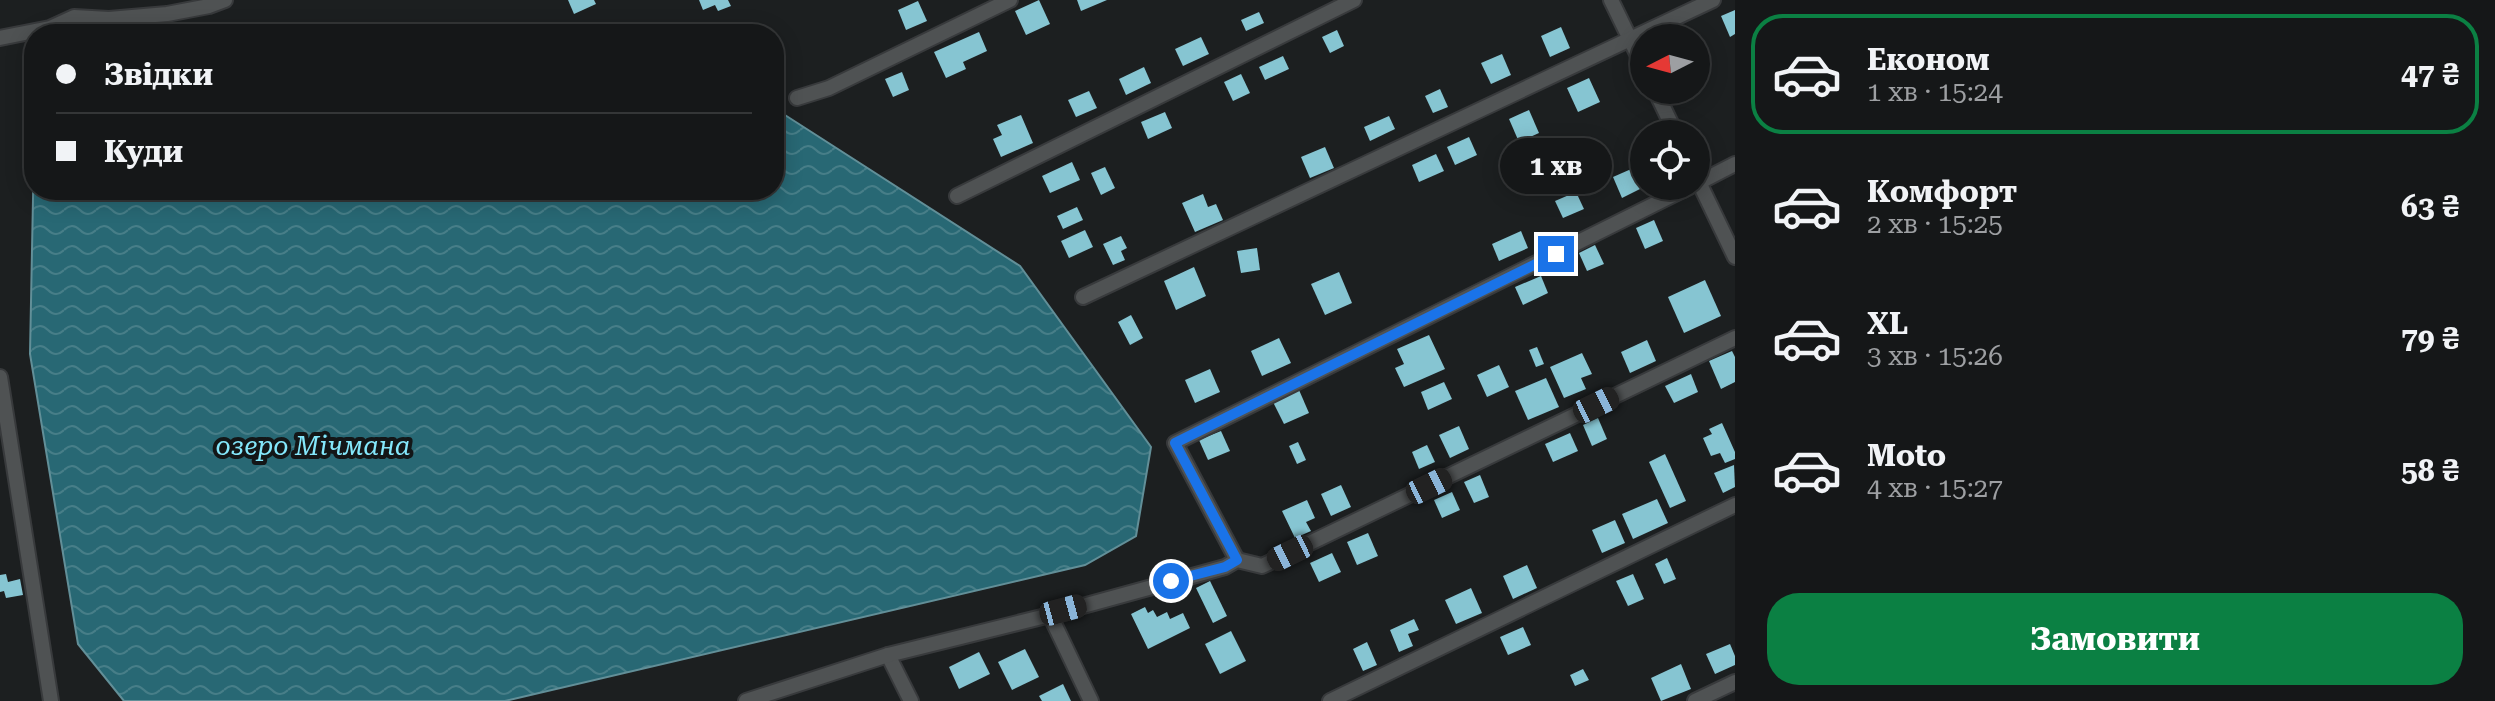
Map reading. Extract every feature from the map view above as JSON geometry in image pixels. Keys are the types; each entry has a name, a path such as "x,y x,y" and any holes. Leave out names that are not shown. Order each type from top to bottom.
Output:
{"street":[{"path":"59,24 74,17 109,19 167,14 225,0"},
{"path":"797,98 829,88 1010,0"},
{"path":"957,196 1354,0"},
{"path":"1611,0 1630,39"},
{"path":"1665,24 1713,0"},
{"path":"0,38 24,35"},
{"path":"1083,297 1630,41"},
{"path":"1710,176 1735,164"},
{"path":"1237,560 1175,443 1660,200"},
{"path":"1705,200 1735,257"},
{"path":"746,701 888,655 1050,615 1225,567 1237,560 1262,566 1735,338"},
{"path":"0,377 1,400 51,701"},
{"path":"1330,701 1735,505"},
{"path":"1050,615 1091,701"},
{"path":"888,655 911,701"},
{"path":"1695,701 1735,682"}],"water":[{"name":"озеро Мічмана","path":"784,114 1020,266 1151,447 1136,536 1085,565 505,701 124,701 78,644 30,354 33,200 784,200"}],"building":[{"path":"568,0 594,0 596,4 574,14"},
{"path":"699,0 728,0 731,6 718,11 715,5 703,10"},
{"path":"1039,0 1050,24 1026,35 1015,11"},
{"path":"1077,0 1107,0 1081,11"},
{"path":"918,1 927,21 906,30 898,10"},
{"path":"1735,10 1735,34 1730,37 1721,16"},
{"path":"1259,12 1264,23 1246,31 1241,20"},
{"path":"1561,27 1570,48 1550,57 1541,36"},
{"path":"1337,30 1344,46 1330,53 1322,37"},
{"path":"979,32 987,51 963,62 966,69 946,78 934,52"},
{"path":"1201,37 1209,54 1183,66 1175,49"},
{"path":"1502,54 1511,75 1491,84 1481,63"},
{"path":"1283,56 1289,69 1265,80 1259,67"},
{"path":"1144,67 1151,83 1126,95 1119,79"},
{"path":"902,72 909,90 893,97 885,79"},
{"path":"1241,74 1250,93 1233,101 1224,82"},
{"path":"1589,78 1600,102 1578,112 1567,88"},
{"path":"1440,89 1448,107 1433,113 1425,96"},
{"path":"1089,91 1097,108 1076,117 1068,100"},
{"path":"1529,110 1539,133 1519,142 1509,119"},
{"path":"1165,112 1172,128 1148,139 1141,122"},
{"path":"1021,115 1033,143 1001,157 993,139 1002,135 997,125"},
{"path":"1389,116 1395,129 1370,141 1364,127"},
{"path":"1469,137 1477,155 1455,165 1447,147"},
{"path":"1325,147 1334,168 1310,178 1301,157"},
{"path":"1436,154 1444,171 1419,182 1412,165"},
{"path":"1072,162 1080,180 1050,193 1042,176"},
{"path":"1105,167 1115,188 1101,195 1091,173"},
{"path":"1630,170 1630,194 1622,198 1613,177"},
{"path":"1576,192 1584,209 1563,218 1555,201"},
{"path":"1203,194 1208,207 1216,204 1223,220 1195,232 1182,203"},
{"path":"1077,207 1083,220 1063,229 1057,216"},
{"path":"1654,220 1663,241 1645,249 1636,228"},
{"path":"1085,230 1093,247 1069,258 1061,241"},
{"path":"1521,231 1528,248 1499,261 1492,244"},
{"path":"1121,236 1127,248 1121,251 1125,260 1113,265 1103,244"},
{"path":"1595,245 1604,264 1587,271 1579,253"},
{"path":"1257,248 1260,270 1241,273 1237,251"},
{"path":"1194,267 1206,296 1176,310 1164,281"},
{"path":"1339,272 1352,303 1325,315 1311,284"},
{"path":"1541,276 1548,293 1523,305 1515,287"},
{"path":"1705,280 1721,316 1684,333 1668,297"},
{"path":"1131,315 1143,338 1130,345 1118,322"},
{"path":"1429,335 1445,369 1404,387 1395,368 1404,364 1397,349"},
{"path":"1279,338 1291,363 1262,376 1251,351"},
{"path":"1647,340 1656,361 1630,373 1621,352"},
{"path":"1537,347 1544,364 1536,367 1529,350"},
{"path":"1732,351 1735,357 1735,382 1721,389 1709,361"},
{"path":"1582,353 1592,374 1581,378 1586,389 1564,398 1550,367"},
{"path":"1499,365 1509,387 1487,397 1477,375"},
{"path":"1210,369 1220,392 1195,403 1185,380"},
{"path":"1691,374 1698,392 1674,403 1665,386"},
{"path":"1546,378 1559,407 1528,420 1515,391"},
{"path":"1444,382 1452,399 1428,410 1421,392"},
{"path":"1299,390 1309,413 1284,424 1273,402"},
{"path":"1598,418 1607,439 1592,446 1583,425"},
{"path":"1722,423 1735,452 1735,459 1725,463 1720,453 1711,456 1703,438 1712,434 1709,429"},
{"path":"1459,426 1469,449 1450,458 1439,435"},
{"path":"1221,431 1230,451 1208,460 1199,440"},
{"path":"1570,433 1578,451 1553,462 1545,444"},
{"path":"1298,442 1306,460 1297,464 1289,446"},
{"path":"1427,445 1435,462 1419,469 1412,452"},
{"path":"1665,454 1686,501 1670,508 1649,462"},
{"path":"1734,465 1735,487 1723,493 1714,473"},
{"path":"1480,475 1489,497 1474,503 1464,482"},
{"path":"1341,485 1351,507 1331,516 1321,494"},
{"path":"1452,492 1460,510 1442,518 1434,500"},
{"path":"1657,499 1668,523 1633,539 1622,514"},
{"path":"1307,500 1315,518 1306,522 1311,531 1295,538 1282,511"},
{"path":"1615,520 1625,543 1602,553 1592,530"},
{"path":"1368,533 1378,556 1357,565 1347,542"},
{"path":"1332,553 1341,572 1319,582 1310,563"},
{"path":"1667,558 1676,579 1664,584 1655,564"},
{"path":"1527,565 1537,588 1513,599 1503,576"},
{"path":"6,574 8,582 20,579 23,595 6,598 4,591 0,592 0,575"},
{"path":"1633,574 1644,599 1628,606 1616,581"},
{"path":"1210,581 1227,616 1213,623 1196,588"},
{"path":"1471,588 1482,613 1456,624 1445,600"},
{"path":"1145,607 1148,613 1153,610 1157,617 1167,612 1170,619 1183,613 1190,628 1148,649 1131,614"},
{"path":"1414,619 1419,630 1408,634 1413,646 1399,652 1390,630"},
{"path":"1523,627 1531,645 1508,655 1500,637"},
{"path":"1231,631 1246,661 1220,674 1205,644"},
{"path":"1367,642 1377,665 1363,671 1353,649"},
{"path":"1730,644 1735,665 1715,674 1706,654"},
{"path":"1025,649 1039,677 1012,690 998,662"},
{"path":"979,652 990,674 959,689 949,667"},
{"path":"1681,664 1691,689 1661,701 1651,678"},
{"path":"1583,669 1589,680 1575,686 1570,675"},
{"path":"1063,684 1071,701 1042,701 1039,696"}],"route":[{"path":"1171,581 1225,567 1237,560 1175,443 1556,254"}]}
